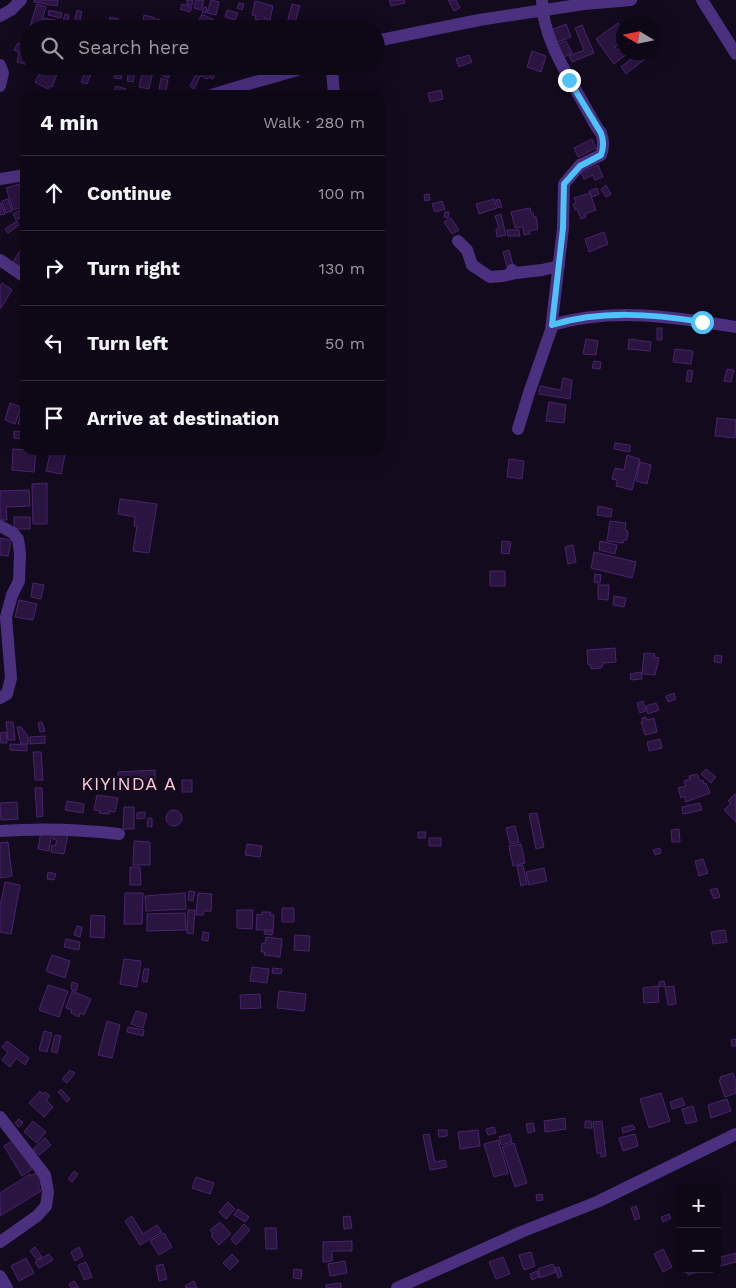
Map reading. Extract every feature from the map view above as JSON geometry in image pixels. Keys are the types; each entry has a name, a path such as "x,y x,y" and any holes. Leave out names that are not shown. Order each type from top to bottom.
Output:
{"street":[{"path":"0,16 11,10 21,0"},
{"path":"385,39 542,6 631,0"},
{"path":"702,0 736,54"},
{"path":"518,429 552,325 563,228 564,184 580,166 601,155 604,140 569,80 553,45 542,6"},
{"path":"0,65 3,73 0,86"},
{"path":"227,90 254,81 282,75"},
{"path":"332,75 334,90"},
{"path":"0,180 20,177"},
{"path":"458,241 467,250 472,265 490,277 504,276 514,271 542,270 559,266"},
{"path":"0,260 20,274"},
{"path":"552,325 569,320 604,315 637,314 736,327"},
{"path":"0,526 13,533 18,540 20,553 19,581 12,595 6,616 11,678 7,694 0,698"},
{"path":"0,831 76,829 119,834"},
{"path":"0,1117 45,1176 48,1192 46,1206 38,1216 0,1242"},
{"path":"397,1288 521,1232 597,1202 736,1134"},
{"path":"0,1276 7,1288"}],"building":[{"path":"34,0 58,0 57,6 34,2"},
{"path":"187,0 193,0 192,5 187,4"},
{"path":"196,0 204,0 201,10 194,8"},
{"path":"211,0 219,2 216,15 207,13"},
{"path":"389,0 404,0 405,3 391,6"},
{"path":"448,0 456,0 460,8 454,11"},
{"path":"255,1 273,6 270,20 264,18 264,20 255,19 256,16 252,15"},
{"path":"239,3 244,4 242,10 237,8"},
{"path":"37,4 46,7 42,20 32,20"},
{"path":"182,4 192,7 190,12 180,9"},
{"path":"292,4 300,6 296,20 288,20"},
{"path":"204,7 207,8 206,13 202,12"},
{"path":"49,10 62,13 61,18 48,15"},
{"path":"77,10 82,12 80,20 75,20"},
{"path":"227,10 238,13 235,20 225,17"},
{"path":"65,14 69,15 68,20 63,20"},
{"path":"202,14 214,20 199,20"},
{"path":"144,15 155,18 155,20 143,20"},
{"path":"110,17 118,19 118,20 109,20"},
{"path":"566,24 571,37 556,43 551,30"},
{"path":"616,24 616,60 619,60 614,64 596,39"},
{"path":"582,25 594,53 572,62 569,56 584,50 575,28"},
{"path":"566,41 572,53 563,58 557,45"},
{"path":"18,43 20,44 20,52 14,50"},
{"path":"532,51 546,56 541,72 527,67"},
{"path":"19,53 20,53 20,63 17,62"},
{"path":"469,55 472,62 459,67 456,59"},
{"path":"630,60 644,60 626,74 621,67"},
{"path":"39,75 57,75 52,87 50,86 48,89 35,82"},
{"path":"84,75 91,75 87,84 81,82"},
{"path":"114,75 122,75 121,79 114,78"},
{"path":"128,75 134,75 133,82 127,81"},
{"path":"142,75 152,75 149,89 139,87"},
{"path":"196,75 201,75 194,89 190,86"},
{"path":"201,75 215,75 213,79"},
{"path":"161,78 168,80 166,90 159,90"},
{"path":"116,86 126,89 126,90 114,90"},
{"path":"441,90 443,99 430,102 428,93"},
{"path":"592,139 596,148 578,157 574,148"},
{"path":"598,165 603,177 595,180 593,175 584,179 581,172"},
{"path":"19,184 20,208 13,210 6,188"},
{"path":"606,185 611,194 606,197 601,189"},
{"path":"597,188 599,194 592,197 589,191"},
{"path":"590,193 596,210 585,214 586,217 581,219 573,204 576,203 574,198"},
{"path":"429,194 430,200 425,201 424,195"},
{"path":"8,199 12,211 6,213 2,201"},
{"path":"494,199 497,208 479,214 476,204"},
{"path":"499,199 502,207 499,208 496,200"},
{"path":"442,201 445,209 435,212 432,204"},
{"path":"1,203 5,214 0,215"},
{"path":"530,208 531,213 536,217 538,229 529,231 530,234 524,235 523,227 515,228 511,212"},
{"path":"20,210 20,218 16,220 13,214"},
{"path":"445,212 449,212 448,218 444,217"},
{"path":"501,214 506,235 497,237 496,229 499,228 495,216"},
{"path":"451,218 459,230 452,234 444,222"},
{"path":"17,221 19,225 8,233 5,229"},
{"path":"507,230 519,230 520,236 508,236"},
{"path":"604,232 608,244 589,252 585,239"},
{"path":"509,250 513,265 507,267 503,252"},
{"path":"20,251 20,268 12,263"},
{"path":"2,283 12,290 1,308 0,286"},
{"path":"657,328 662,328 662,340 657,340"},
{"path":"586,339 598,341 596,355 583,354"},
{"path":"629,339 651,342 650,351 628,349"},
{"path":"675,349 693,351 691,364 673,362"},
{"path":"594,361 601,362 600,369 592,368"},
{"path":"727,369 734,370 731,382 724,381"},
{"path":"688,370 693,371 691,382 686,381"},
{"path":"563,378 572,380 570,399 539,394 540,386 561,390"},
{"path":"549,402 566,405 564,423 546,421"},
{"path":"10,403 20,407 15,424 5,420"},
{"path":"717,418 736,420 735,438 715,436"},
{"path":"14,431 20,432 20,439 14,438"},
{"path":"615,443 630,445 630,452 614,449"},
{"path":"13,449 20,450 20,455 36,455 34,472 12,470"},
{"path":"50,455 65,455 61,474 46,471"},
{"path":"627,455 640,459 632,490 616,486 617,480 612,479 615,468 624,470"},
{"path":"509,459 524,461 522,479 507,477"},
{"path":"640,462 651,465 647,484 636,481"},
{"path":"47,483 47,524 33,524 32,484"},
{"path":"29,490 30,506 6,507 7,520 0,520 0,491"},
{"path":"120,499 157,504 149,553 133,551 137,526 134,526 135,517 118,514"},
{"path":"598,506 612,509 611,517 597,515"},
{"path":"14,517 30,517 30,529 14,529"},
{"path":"610,521 626,523 625,530 628,531 627,540 624,540 623,543 607,541"},
{"path":"0,538 11,540 8,556 0,555"},
{"path":"502,541 511,542 509,554 501,553"},
{"path":"600,541 617,545 615,554 599,550"},
{"path":"573,545 576,562 568,564 565,547"},
{"path":"594,552 636,562 632,578 591,568"},
{"path":"490,571 505,571 505,586 490,586"},
{"path":"595,574 601,575 600,583 594,582"},
{"path":"33,583 44,585 41,599 31,597"},
{"path":"598,585 609,585 608,600 598,599"},
{"path":"614,596 626,598 624,607 613,605"},
{"path":"19,600 37,604 33,620 15,617"},
{"path":"615,648 616,662 604,663 601,668 591,669 591,665 588,665 587,650"},
{"path":"644,653 655,654 654,657 659,658 655,675 642,674"},
{"path":"715,655 722,656 721,663 714,662"},
{"path":"641,672 642,679 631,680 630,674"},
{"path":"674,693 676,699 668,702 666,696"},
{"path":"643,701 646,711 640,713 637,703"},
{"path":"656,703 659,710 648,714 646,706"},
{"path":"646,717 647,720 654,718 657,732 645,735 641,722 643,722 642,718"},
{"path":"6,722 13,722 15,740 8,740"},
{"path":"42,722 45,731 40,732 38,723"},
{"path":"17,727 21,727 28,736 28,744 21,744"},
{"path":"6,732 7,743 1,743 0,733"},
{"path":"45,736 45,743 30,744 30,737"},
{"path":"660,739 662,748 649,751 647,742"},
{"path":"10,744 27,745 27,751 10,750"},
{"path":"33,752 41,752 43,780 35,780"},
{"path":"706,769 716,777 711,783 701,774"},
{"path":"155,770 155,788 118,790 118,772"},
{"path":"697,774 700,781 703,780 704,784 706,783 710,793 686,802 684,796 681,798 678,788 686,786 684,781 690,779 689,776"},
{"path":"182,780 192,780 192,792 182,792"},
{"path":"35,788 42,788 43,816 37,817"},
{"path":"735,794 736,822 724,810 731,803 728,801"},
{"path":"97,795 118,798 115,812 109,811 109,814 99,813 100,811 94,810"},
{"path":"67,801 84,804 83,813 65,810"},
{"path":"17,802 18,819 1,820 0,803"},
{"path":"700,803 702,810 683,814 682,807"},
{"path":"124,807 134,807 134,829 123,829"},
{"path":"171,810 177,810 182,815 180,824 171,826 166,821 166,815"},
{"path":"145,812 145,818 137,819 137,813"},
{"path":"537,813 544,847 536,849 529,814"},
{"path":"148,818 152,818 152,827 147,826"},
{"path":"515,826 519,842 510,844 506,828"},
{"path":"679,829 680,842 672,842 671,830"},
{"path":"41,831 52,832 49,851 38,849"},
{"path":"54,832 68,835 64,854 51,852 52,845 55,846 57,840 53,839"},
{"path":"418,832 426,832 425,838 418,838"},
{"path":"429,838 441,838 441,846 429,846"},
{"path":"134,841 150,842 150,865 133,865"},
{"path":"8,842 12,876 0,878 0,843"},
{"path":"247,844 262,846 260,857 245,855"},
{"path":"521,844 525,863 513,866 509,846"},
{"path":"660,848 661,853 655,855 653,850"},
{"path":"703,859 708,873 699,876 695,861"},
{"path":"523,865 527,884 521,886 517,866"},
{"path":"130,867 140,867 141,885 130,885"},
{"path":"544,868 547,881 529,885 526,872"},
{"path":"48,872 56,874 54,880 47,879"},
{"path":"5,882 20,885 11,934 0,932 0,907"},
{"path":"717,888 720,897 714,899 710,890"},
{"path":"189,891 195,892 193,901 188,900"},
{"path":"125,893 143,893 142,924 124,924"},
{"path":"185,893 186,909 146,911 145,896"},
{"path":"198,893 212,894 211,911 204,911 203,915 196,915"},
{"path":"282,908 294,908 294,922 282,922"},
{"path":"188,910 195,910 193,934 187,933"},
{"path":"237,910 253,910 252,929 237,928"},
{"path":"262,912 271,912 270,915 274,915 273,930 256,930 257,914 262,915"},
{"path":"185,913 186,930 147,931 147,914"},
{"path":"91,915 105,916 104,938 90,937"},
{"path":"77,926 82,927 80,937 74,935"},
{"path":"725,930 727,942 713,944 711,932"},
{"path":"265,931 273,931 272,935 264,934"},
{"path":"203,932 209,933 208,941 202,940"},
{"path":"295,935 310,936 309,951 294,950"},
{"path":"266,937 282,939 280,957 264,955 265,952 261,952 262,943 265,944"},
{"path":"66,939 80,942 79,950 64,947"},
{"path":"52,955 70,961 65,978 46,971"},
{"path":"124,959 141,961 137,987 120,984"},
{"path":"252,967 269,969 267,983 250,981"},
{"path":"273,968 282,969 281,974 272,973"},
{"path":"144,969 149,969 147,982 142,981"},
{"path":"664,981 665,986 659,987 659,982"},
{"path":"72,982 78,984 76,991 71,989"},
{"path":"48,985 68,991 59,1017 39,1010"},
{"path":"658,986 659,1002 644,1003 643,988"},
{"path":"674,986 676,1004 668,1005 665,987"},
{"path":"72,991 91,999 84,1015 80,1013 79,1017 71,1013 72,1010 66,1008"},
{"path":"279,991 306,994 304,1011 277,1008"},
{"path":"260,994 261,1008 241,1009 240,995"},
{"path":"136,1011 147,1014 143,1028 131,1024"},
{"path":"107,1021 120,1025 112,1058 98,1055"},
{"path":"128,1027 144,1030 143,1036 127,1032"},
{"path":"44,1031 52,1033 47,1052 39,1050"},
{"path":"55,1035 61,1036 57,1053 51,1051"},
{"path":"736,1039 736,1046 732,1046 731,1040"},
{"path":"7,1041 29,1058 25,1065 16,1058 10,1067 2,1060 8,1052 2,1047"},
{"path":"70,1070 75,1073 67,1083 62,1079"},
{"path":"733,1073 736,1082 736,1093 725,1097 719,1080 721,1079 720,1077"},
{"path":"61,1089 70,1099 67,1102 58,1092"},
{"path":"40,1091 50,1096 46,1100 53,1107 44,1117 29,1103"},
{"path":"661,1093 670,1121 649,1128 640,1099"},
{"path":"682,1098 685,1105 672,1109 670,1102"},
{"path":"727,1099 731,1111 711,1118 708,1105"},
{"path":"693,1106 697,1121 686,1124 682,1109"},
{"path":"565,1118 566,1129 545,1132 544,1121"},
{"path":"19,1119 23,1123 19,1127 15,1123"},
{"path":"33,1121 46,1132 37,1143 24,1132"},
{"path":"585,1121 591,1121 592,1128 585,1128"},
{"path":"602,1121 606,1156 601,1157 601,1153 597,1153 593,1122"},
{"path":"533,1123 535,1131 528,1133 526,1124"},
{"path":"633,1125 635,1129 623,1133 622,1128"},
{"path":"494,1127 496,1133 488,1135 486,1129"},
{"path":"438,1130 447,1130 447,1136 439,1137"},
{"path":"478,1130 480,1146 460,1149 458,1132"},
{"path":"429,1134 435,1162 445,1160 447,1167 430,1170 423,1135"},
{"path":"510,1134 512,1142 501,1145 499,1137"},
{"path":"635,1134 638,1146 623,1151 619,1138"},
{"path":"45,1138 51,1145 39,1155 33,1149"},
{"path":"14,1140 32,1169 22,1176 4,1146"},
{"path":"498,1140 508,1173 494,1177 484,1144"},
{"path":"514,1143 527,1183 515,1187 502,1147"},
{"path":"74,1171 78,1174 72,1182 68,1179"},
{"path":"36,1173 42,1184 38,1186 41,1191 0,1216 0,1193 30,1174 31,1176"},
{"path":"196,1177 214,1183 210,1194 192,1188"},
{"path":"542,1194 543,1200 537,1201 536,1195"},
{"path":"228,1202 235,1209 226,1219 219,1212"},
{"path":"636,1206 640,1218 635,1220 631,1208"},
{"path":"238,1209 249,1217 245,1222 234,1215"},
{"path":"669,1214 671,1218 663,1222 661,1217"},
{"path":"132,1216 143,1234 157,1225 162,1232 140,1245 125,1221"},
{"path":"350,1216 352,1228 344,1229 343,1217"},
{"path":"220,1222 231,1234 219,1245 211,1236 213,1234 210,1230"},
{"path":"244,1224 250,1230 236,1245 231,1239"},
{"path":"265,1228 276,1228 277,1249 266,1249"},
{"path":"164,1233 172,1247 159,1255 150,1241"},
{"path":"352,1241 352,1251 332,1251 332,1261 323,1262 323,1242"},
{"path":"35,1247 42,1257 37,1260 30,1251"},
{"path":"79,1247 83,1256 75,1261 71,1252"},
{"path":"663,1249 672,1267 663,1272 654,1254"},
{"path":"531,1252 535,1266 524,1270 519,1255"},
{"path":"736,1253 736,1262 721,1266 721,1257"},
{"path":"49,1254 53,1260 39,1268 35,1262"},
{"path":"232,1254 239,1261 230,1270 223,1263"},
{"path":"503,1257 510,1274 496,1279 489,1262"},
{"path":"26,1258 34,1273 19,1281 11,1266"},
{"path":"345,1261 347,1273 330,1276 328,1264"},
{"path":"86,1262 92,1277 84,1280 78,1265"},
{"path":"163,1264 167,1279 159,1281 156,1266"},
{"path":"553,1264 556,1272 540,1278 538,1269"},
{"path":"559,1267 562,1276 558,1278 555,1268"},
{"path":"294,1269 302,1270 301,1279 293,1278"},
{"path":"537,1271 539,1277 532,1280 530,1274"},
{"path":"74,1281 79,1288 71,1288 69,1284"},
{"path":"194,1281 197,1288 186,1288 185,1286"},
{"path":"341,1283 341,1288 326,1288 326,1285"}],"district":[{"name":"KIYINDA A","path":"129,784"}],"route":[{"path":"569,80 604,140 601,155 580,166 564,184 563,228 552,325 569,320 604,315 637,314 702,322"}]}
